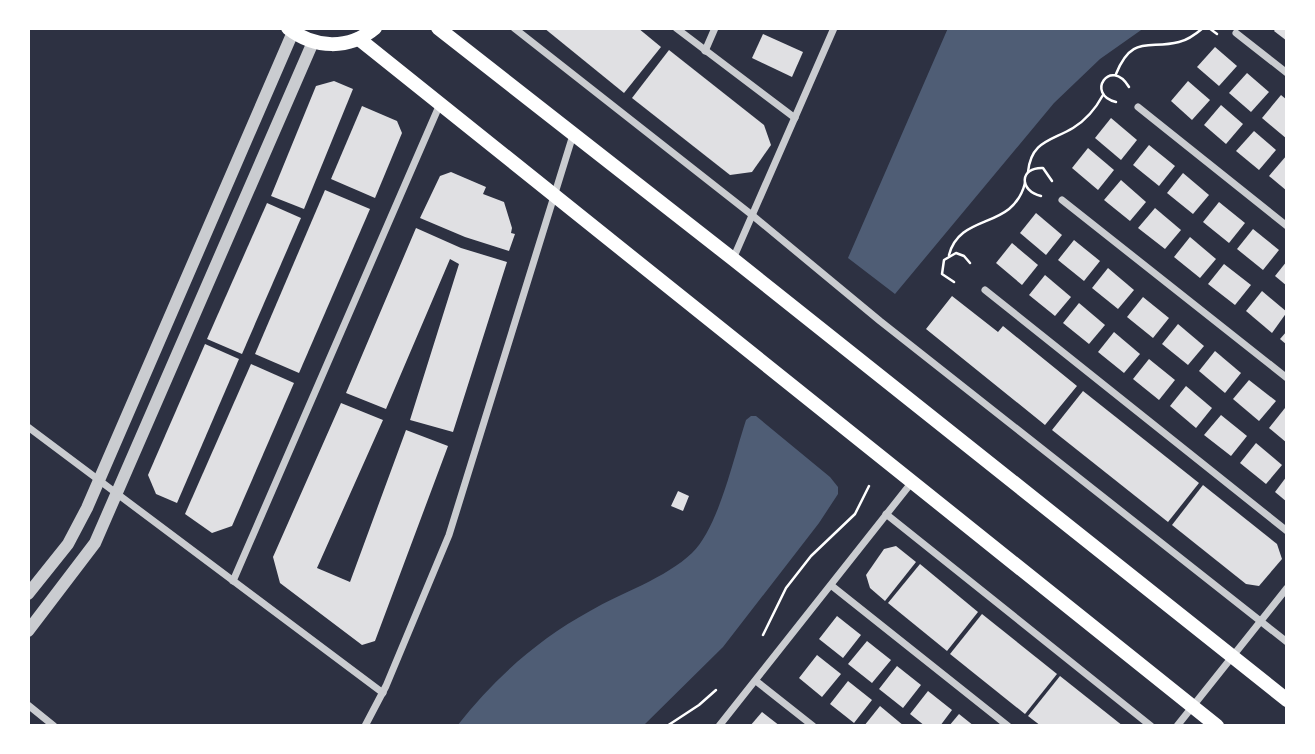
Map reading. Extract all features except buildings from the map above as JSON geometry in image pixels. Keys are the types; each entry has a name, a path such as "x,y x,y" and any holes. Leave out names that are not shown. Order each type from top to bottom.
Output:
{"main road":[{"path":"291,30 313,42 337,45 359,39 375,28"},
{"path":"438,28 1287,700"},
{"path":"359,39 1217,726"}],"street":[{"path":"514,28 1287,642"},
{"path":"676,28 794,118"},
{"path":"705,51 715,28"},
{"path":"733,259 834,28"},
{"path":"28,594 71,538 99,480 291,30"},
{"path":"1236,33 1287,73"},
{"path":"28,631 90,551 313,42"},
{"path":"233,581 440,104"},
{"path":"1138,107 1287,226"},
{"path":"365,726 383,693 449,535 573,135"},
{"path":"1062,200 1287,378"},
{"path":"985,290 1287,531"},
{"path":"28,428 383,693"},
{"path":"719,726 912,482"},
{"path":"886,514 1152,726"},
{"path":"832,586 1008,726"},
{"path":"1177,726 1287,587"},
{"path":"756,681 813,726"},
{"path":"28,705 54,726"}],"path":[{"path":"1116,75 1124,60 1138,47 1152,43 1181,42 1203,28"},
{"path":"1209,28 1217,34"},
{"path":"1116,102 1107,99 1103,94 1103,81 1110,75 1116,75 1129,86"},
{"path":"954,282 945,278 941,269 951,248 971,227 997,218 1009,210 1020,197 1031,159 1041,144 1080,123 1097,105 1103,94"},
{"path":"1028,172 1032,168 1043,168 1052,181"},
{"path":"1025,183 1031,193 1041,196"},
{"path":"949,255 960,254 970,263"},
{"path":"763,635 786,588 811,556 855,514 869,486"},
{"path":"667,726 716,690"}],"water":[{"path":"948,28 1144,28 1100,59 1054,103 895,294 848,258"},
{"path":"756,416 830,477 838,487 838,494 819,523 723,647 643,726 457,726 502,676 552,634 669,570 692,553 702,541 718,509 746,420"}]}
